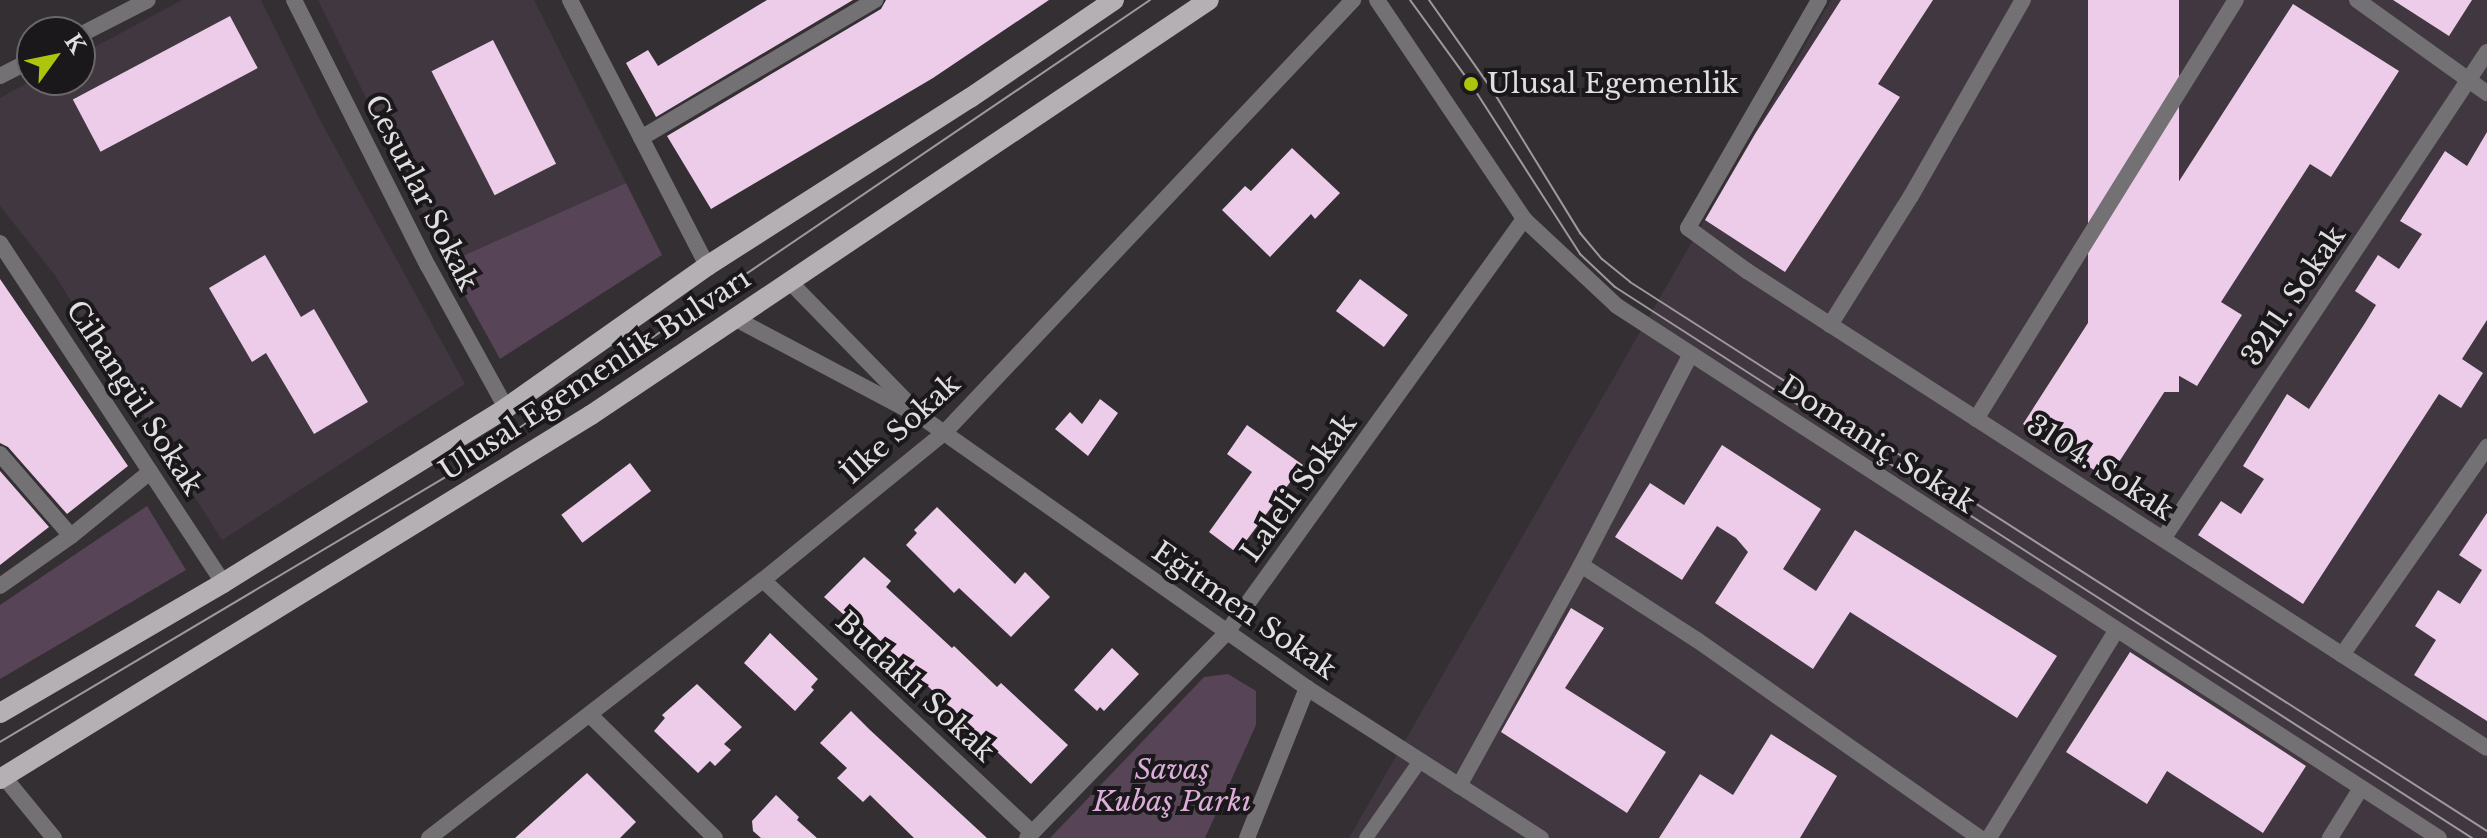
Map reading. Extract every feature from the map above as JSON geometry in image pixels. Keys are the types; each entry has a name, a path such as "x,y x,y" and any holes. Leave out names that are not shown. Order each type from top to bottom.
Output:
{"main road":[{"name":"Ulusal Egemenlik Bulvarı","path":"0,713 223,583 506,408 707,266 970,98 1114,0"},
{"name":"Ulusal Egemenlik Bulvarı","path":"2,778 591,415 1209,0"}],"street":[{"path":"96,27 148,0"},
{"name":"Cesurlar Sokak","path":"294,0 428,266 506,408"},
{"path":"590,0 572,5 707,266"},
{"path":"641,138 875,0"},
{"name":"İlke Sokak","path":"429,838 763,580 944,433 1353,0"},
{"name":"Domaniç Sokak","path":"1377,0 1524,219 1617,306 2439,838"},
{"name":"3104. Sokak","path":"1819,0 1688,228 1830,325 2487,748"},
{"path":"1830,325 1911,196 2023,0"},
{"path":"1976,419 2236,0"},
{"path":"2357,0 2487,93"},
{"name":"3211. Sokak","path":"2163,539 2487,52"},
{"name":"Laleli Sokak","path":"1030,835 1227,632 1524,219"},
{"name":"Cihangül Sokak","path":"0,243 223,583"},
{"name":"Eğitmen Sokak","path":"790,282 923,418"},
{"name":"Eğitmen Sokak","path":"736,319 923,418 1307,688 1541,838"},
{"path":"1459,786 1581,565 1690,356"},
{"path":"2342,655 2487,447"},
{"path":"0,454 71,536"},
{"path":"0,586 71,536 150,472"},
{"path":"1581,565 1697,640 1980,838"},
{"name":"Budaklı Sokak","path":"763,580 1030,835"},
{"path":"1989,838 2116,631"},
{"path":"1247,838 1307,688"},
{"path":"590,715 715,838"},
{"path":"2,778 54,838"},
{"path":"2330,838 2361,788"}],"lane":[{"path":"1366,838 1420,761"}],"shaded area":[{"path":"182,0 261,0 320,120 465,384 222,540 54,274 0,206 0,98 16,89 16,96 96,96 96,46"},
{"path":"318,0 534,0 626,183 447,263"},
{"path":"1831,0 2487,0 2487,838 1349,838"}],"green space":[{"path":"626,183 662,255 500,359 447,263"},
{"path":"147,506 186,570 0,679 0,605"},
{"name":"Savaş Kubaş Parkı","path":"1228,674 1256,691 1256,725 1205,838 1050,838 1204,677"}],"building":[{"path":"767,0 853,0 656,117 626,63 648,50 658,66"},
{"path":"886,0 1049,0 933,78 711,209 667,136 881,9"},
{"path":"1841,0 1933,0 1878,84 1900,97 1785,272 1705,220 1755,134"},
{"path":"2088,0 2179,0 2179,392 2088,392"},
{"path":"2393,0 2472,0 2449,36"},
{"path":"2293,4 2399,71 2331,177 2310,164 2221,302 2242,315 2197,386 2176,374 2108,479 2023,424"},
{"path":"230,16 258,68 101,152 73,100 80,96 96,96 96,87"},
{"path":"493,40 556,164 495,195 432,71"},
{"path":"2487,132 2487,320 2462,359 2483,373 2461,408 2439,394 2303,604 2198,535 2221,501 2241,514 2264,479 2243,466 2287,394 2309,409 2365,323 2376,305 2355,291 2378,255 2399,269 2422,234 2400,221 2445,151 2467,166"},
{"path":"1292,148 1340,193 1315,219 1311,214 1270,257 1222,210 1245,186 1251,191"},
{"path":"265,255 301,317 314,309 368,402 314,434 266,353 252,362 209,288"},
{"path":"0,279 128,466 67,514 8,447 0,443"},
{"path":"1360,279 1408,315 1384,347 1336,311"},
{"path":"1100,399 1118,413 1088,456 1055,429 1070,412 1082,424"},
{"path":"1247,425 1303,465 1237,553 1209,532 1252,472 1227,454"},
{"path":"1722,445 1821,509 1783,569 1816,591 1855,530 2057,656 2017,718 1850,612 1813,669 1715,603 1748,552 1736,538 1717,526 1682,580 1615,537 1650,483 1684,505"},
{"path":"630,463 651,491 582,543 561,515"},
{"path":"0,471 49,527 0,565"},
{"path":"937,507 1015,584 1025,572 1050,597 1011,637 959,588 954,593 906,545 917,533 914,530"},
{"path":"2487,513 2487,721 2414,675 2436,640 2415,626 2438,590 2460,604 2482,570 2459,555"},
{"path":"864,557 891,581 886,587 952,648 954,646 997,687 1001,683 1068,745 1031,784 856,618 852,622 824,597"},
{"path":"1571,608 1604,628 1565,688 1666,752 1627,813 1501,732"},
{"path":"770,633 818,679 811,687 814,690 795,711 744,663"},
{"path":"1112,648 1139,674 1104,711 1100,707 1097,711 1074,690"},
{"path":"2130,652 2306,766 2263,833 2167,771 2147,804 2066,752"},
{"path":"697,684 742,727 724,744 731,750 715,766 710,761 698,773 654,731 665,718 662,715"},
{"path":"851,711 987,838 914,838 870,795 863,802 837,778 847,768 820,743"},
{"path":"1771,734 1837,776 1800,838 1659,838 1700,774 1733,795"},
{"path":"587,773 636,822 620,838 515,838"},
{"path":"776,795 817,838 761,838 753,831 752,821"}],"tram line":[{"path":"0,742 454,472 1150,0"},
{"path":"1410,0 1471,84 1580,254 1615,287 2472,838"},
{"path":"1429,0 1493,91 1580,233 1602,259 1630,282 2487,831"}],"place":[{"name":"Ulusal Egemenlik","path":"1471,84"}]}
